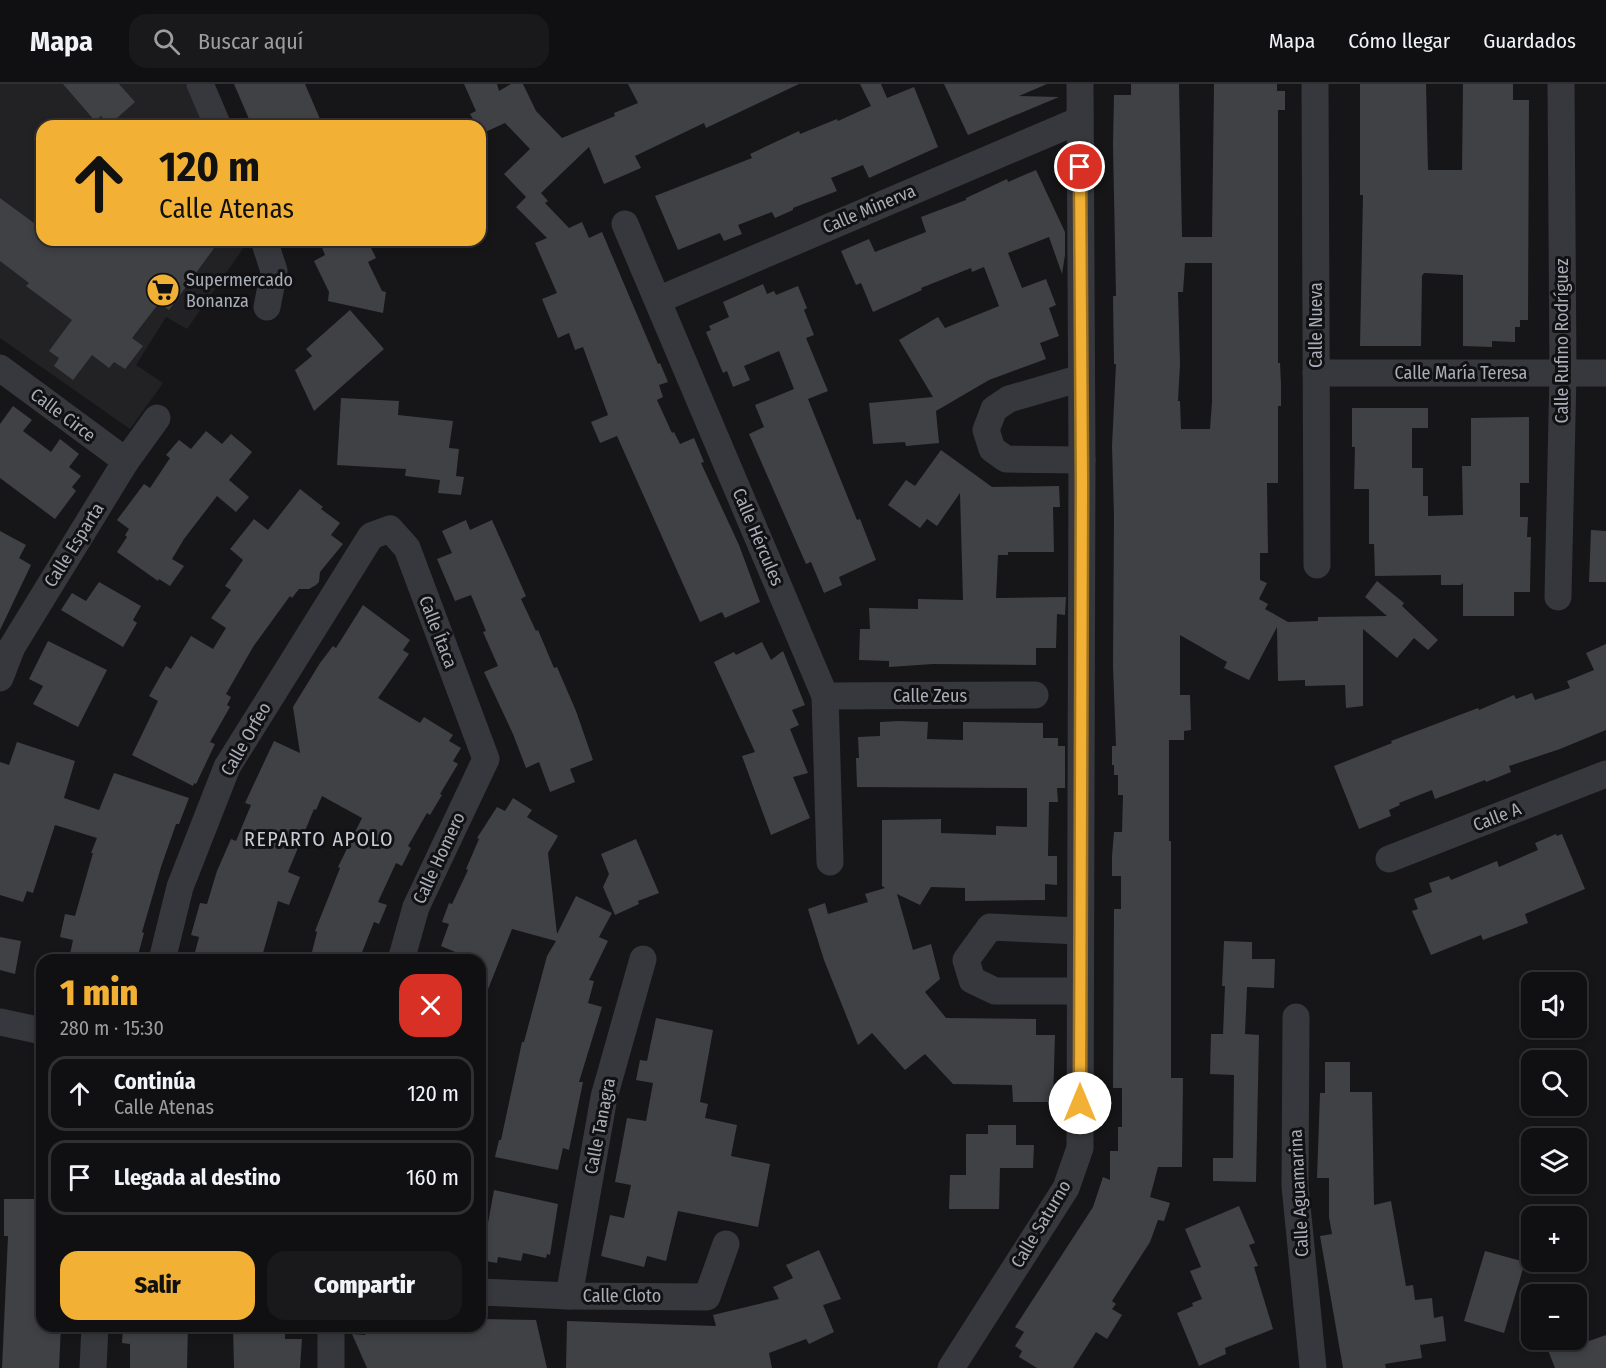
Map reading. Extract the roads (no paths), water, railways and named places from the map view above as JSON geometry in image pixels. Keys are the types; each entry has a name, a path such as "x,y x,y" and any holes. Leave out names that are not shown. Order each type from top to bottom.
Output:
{"street":[{"path":"200,84 215,120"},
{"name":"Calle Saturno","path":"951,1368 1066,1188 1080,1148 1080,931 1075,697 1082,460 1080,84"},
{"name":"Calle Nueva","path":"1315,84 1317,565"},
{"name":"Calle Rufino Rodríguez","path":"1558,597 1563,373 1561,84"},
{"name":"Calle Minerva","path":"658,300 1080,120"},
{"name":"Calle Hércules","path":"625,224 825,696 830,862"},
{"path":"266,246 274,271 267,307"},
{"name":"Calle Circe","path":"0,368 126,461"},
{"name":"Calle María Teresa","path":"1316,373 1606,373"},
{"path":"1081,378 1009,399 994,409 986,430 992,449 1006,459 1082,460"},
{"name":"Calle Esparta","path":"0,678 12,647 126,461 157,418"},
{"name":"Calle Ítaca","path":"370,536 390,529 407,548 486,759"},
{"name":"Calle Orfeo","path":"163,954 180,887 227,767 370,536"},
{"name":"Calle Zeus","path":"825,696 1035,695"},
{"name":"Calle Homero","path":"403,954 416,907 486,759"},
{"name":"Calle A","path":"1389,859 1606,774"},
{"path":"1080,931 990,927 966,960 972,980 995,991 1080,991"},
{"name":"Calle Tanagra","path":"569,1296 604,1097 643,958"},
{"name":"Calle Aguamarina","path":"1296,1017 1295,1186 1313,1368"},
{"path":"0,1022 36,1030"},
{"name":"Calle Cloto","path":"486,1292 569,1296 707,1297 726,1244"},
{"path":"93,1368 95,1332"},
{"path":"331,1332 331,1368"}],"place":[{"name":"Supermercado Bonanza","path":"163,290"}],"district":[{"name":"REPARTO APOLO","path":"319,839"}]}
